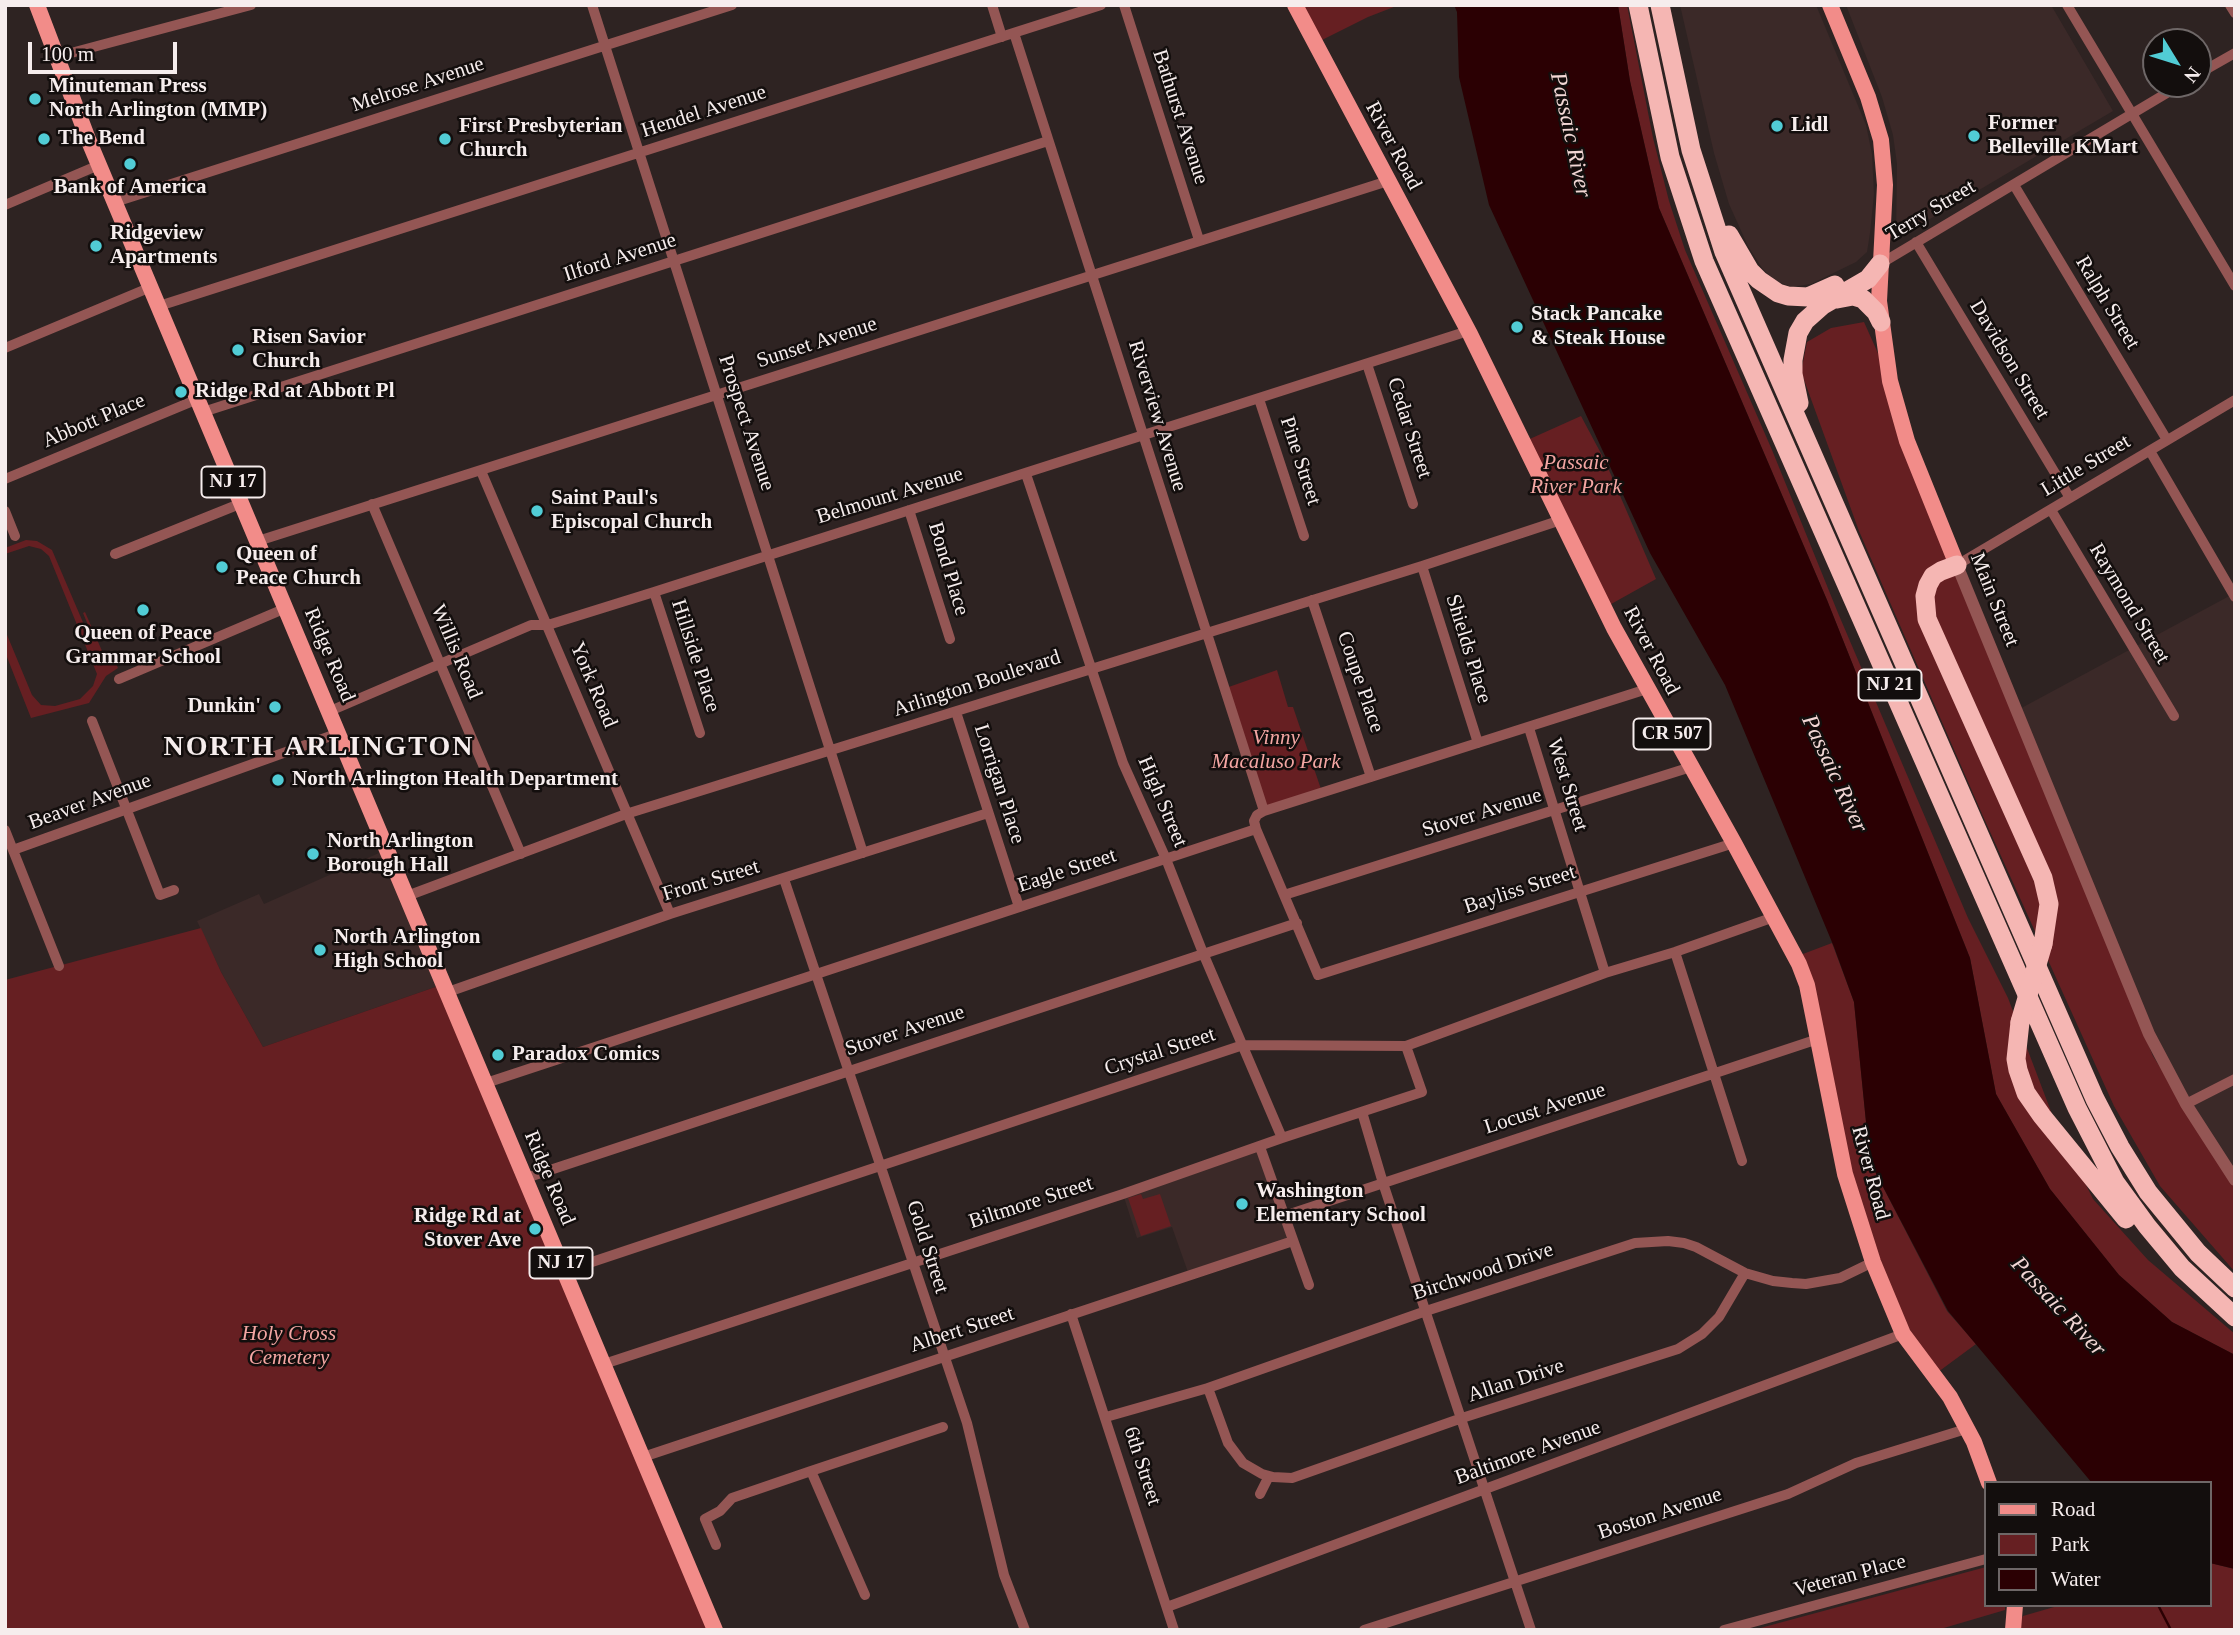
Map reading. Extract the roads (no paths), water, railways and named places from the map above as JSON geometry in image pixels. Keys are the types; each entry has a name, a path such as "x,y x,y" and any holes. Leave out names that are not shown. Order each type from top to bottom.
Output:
{"highway":[{"name":"NJ 21","path":"1638,5 1670,156 1704,261 2077,1108 2115,1182 2147,1226 2182,1268 2235,1317"},
{"name":"NJ 21","path":"1660,5 1694,162 1724,252 2107,1124 2164,1213 2198,1253 2235,1288"},
{"path":"1675,81 1728,233 1742,259 1759,280 1788,296 1808,297 1827,290 1863,267 1880,264"},
{"path":"1874,596 1795,387 1793,360 1798,333 1805,321 1823,305 1868,279 1880,264"},
{"path":"1823,305 1853,296 1870,304 1881,322"},
{"path":"1957,565 1933,576 1924,596 1927,619 2043,878 2049,904 2043,944 2020,1023 2016,1047 2018,1070 2033,1105 2163,1262 2196,1291 2235,1317"}],"main road":[{"name":"Ridge Road","path":"37,5 99,165 715,1630"},
{"name":"River Road","path":"1295,5 1468,331 1614,628 1799,964 1807,985 1845,1174 1873,1262 1903,1334 1950,1397 1973,1442 1988,1481"},
{"name":"Main Street","path":"1830,5 1868,97 1881,141 1885,185 1880,264 1881,322 1890,381 1904,432 1957,565"},
{"path":"2013,1630 2015,1607"}],"street":[{"path":"56,57 251,5"},
{"name":"Prospect Avenue","path":"592,5 863,853"},
{"name":"Melrose Avenue","path":"115,202 732,5"},
{"path":"992,5 1002,37"},
{"name":"Hendel Avenue","path":"159,306 1101,5"},
{"name":"Bathurst Avenue","path":"1124,5 1199,240"},
{"path":"2067,5 2235,286"},
{"path":"2230,5 2235,13"},
{"name":"Riverview Avenue","path":"1014,33 1264,811"},
{"path":"2212,66 2235,53"},
{"name":"Terry Street","path":"1880,264 2158,98"},
{"name":"Ilford Avenue","path":"201,405 674,261 1048,141"},
{"path":"5,205 99,165"},
{"name":"Sunset Avenue","path":"258,541 1388,181"},
{"name":"Ralph Street","path":"2014,185 2167,440"},
{"name":"Davidson Street","path":"1916,242 2070,498"},
{"path":"5,348 151,287"},
{"name":"Belmount Avenue","path":"330,711 531,625 548,625 654,592 1468,331"},
{"name":"Cedar Street","path":"1367,364 1413,504"},
{"name":"Pine Street","path":"1259,398 1304,536"},
{"name":"Little Street","path":"1957,565 2235,400"},
{"name":"Abbott Place","path":"5,479 201,405"},
{"path":"2150,450 2235,597"},
{"name":"York Road","path":"481,471 670,914"},
{"name":"High Street","path":"1026,474 1123,762 1282,1138"},
{"path":"115,554 242,503"},
{"name":"Willis Road","path":"372,504 521,854"},
{"name":"Bond Place","path":"909,510 950,639"},
{"name":"Raymond Street","path":"2050,510 2174,716"},
{"path":"5,511 15,536"},
{"name":"Arlington Boulevard","path":"407,896 626,814 1422,566 1561,520"},
{"name":"Main Street","path":"1957,565 2144,1023 2186,1104 2235,1180"},
{"name":"Shields Place","path":"1422,566 1478,743"},
{"name":"Hillside Place","path":"654,592 700,733"},
{"name":"Coupe Place","path":"1312,600 1371,777"},
{"path":"119,679 286,608"},
{"path":"1297,923 1256,829 1256,815 1647,690"},
{"name":"Lorrigan Place","path":"956,712 1019,907"},
{"path":"92,721 160,895 174,890"},
{"name":"West Street","path":"1529,728 1605,973"},
{"name":"Beaver Avenue","path":"13,850 339,733"},
{"name":"Stover Avenue","path":"1284,895 1691,767"},
{"name":"Front Street","path":"448,992 670,914 988,813"},
{"name":"Eagle Street","path":"486,1083 1256,829"},
{"path":"5,830 59,965"},
{"name":"Bayliss Street","path":"1297,923 1318,975 1734,843"},
{"name":"Gold Street","path":"784,879 967,1423 1003,1575 1025,1630"},
{"name":"Crystal Street","path":"565,1271 1242,1045 1406,1046 1605,973 1675,952 1773,916"},
{"name":"Stover Avenue","path":"526,1178 1297,923"},
{"path":"1675,952 1742,1161"},
{"name":"Locust Avenue","path":"1284,1216 1818,1040"},
{"name":"Biltmore Street","path":"604,1364 1123,1194 1422,1092 1406,1046"},
{"path":"2186,1104 2235,1079"},
{"path":"1362,1112 1531,1630"},
{"path":"1260,1147 1309,1285"},
{"name":"Albert Street","path":"643,1457 1293,1241"},
{"name":"Birchwood Drive","path":"1106,1417 1208,1388 1426,1311 1635,1243 1684,1243 1745,1273 1773,1281 1806,1284 1840,1279 1873,1262"},
{"name":"Allan Drive","path":"1269,1476 1292,1478 1306,1474 1462,1418 1678,1349 1690,1343 1719,1317 1745,1273"},
{"name":"6th Street","path":"1071,1314 1174,1630"},
{"name":"Baltimore Avenue","path":"1167,1607 1903,1334"},
{"path":"1208,1388 1228,1443 1235,1454 1252,1469 1269,1476 1260,1494"},
{"path":"716,1545 705,1520 720,1511 732,1498 943,1427"},
{"name":"Boston Avenue","path":"1364,1630 1788,1493 1849,1465 1966,1429"},
{"path":"811,1471 864,1595"},
{"name":"Veteran Place","path":"1724,1630 1984,1560"}],"water":[{"name":"Passaic River","path":"1454,5 1618,5 1630,81 1659,208 1827,600 1970,958 1996,1094 2050,1189 2119,1275 2172,1322 2235,1355 2235,1569 2212,1563 2212,1481 2090,1481 1948,1311 1870,1162 1854,1002 1834,947 1725,685 1650,553 1489,205 1459,77 1457,12"}],"waterway":[{"path":"2159,1607 2171,1630"}],"place":[{"name":"Minuteman Press North Arlington (MMP)","path":"35,99"},
{"name":"Lidl","path":"1777,126"},
{"name":"Former Belleville KMart","path":"1974,136"},
{"name":"The Bend","path":"44,139"},
{"name":"First Presbyterian Church","path":"445,139"},
{"name":"Bank of America","path":"130,164"},
{"name":"Ridgeview Apartments","path":"96,246"},
{"name":"Stack Pancake & Steak House","path":"1517,327"},
{"name":"Risen Savior Church","path":"238,350"},
{"name":"Ridge Rd at Abbott Pl","path":"181,392"},
{"name":"Saint Paul's Episcopal Church","path":"537,511"},
{"name":"Queen of Peace Church","path":"222,567"},
{"name":"Queen of Peace Grammar School","path":"143,610"},
{"name":"Dunkin'","path":"275,707"},
{"name":"North Arlington Health Department","path":"278,780"},
{"name":"North Arlington Borough Hall","path":"313,854"},
{"name":"North Arlington High School","path":"320,950"},
{"name":"Paradox Comics","path":"498,1055"},
{"name":"Washington Elementary School","path":"1242,1204"},
{"name":"Ridge Rd at Stover Ave","path":"535,1229"}],"district":[{"name":"NORTH ARLINGTON","path":"319,748"}],"park label":[{"name":"Passaic River Park","path":"1576,475"},
{"name":"Vinny Macaluso Park","path":"1276,750"},
{"name":"Holy Cross Cemetery","path":"289,1346"}]}
